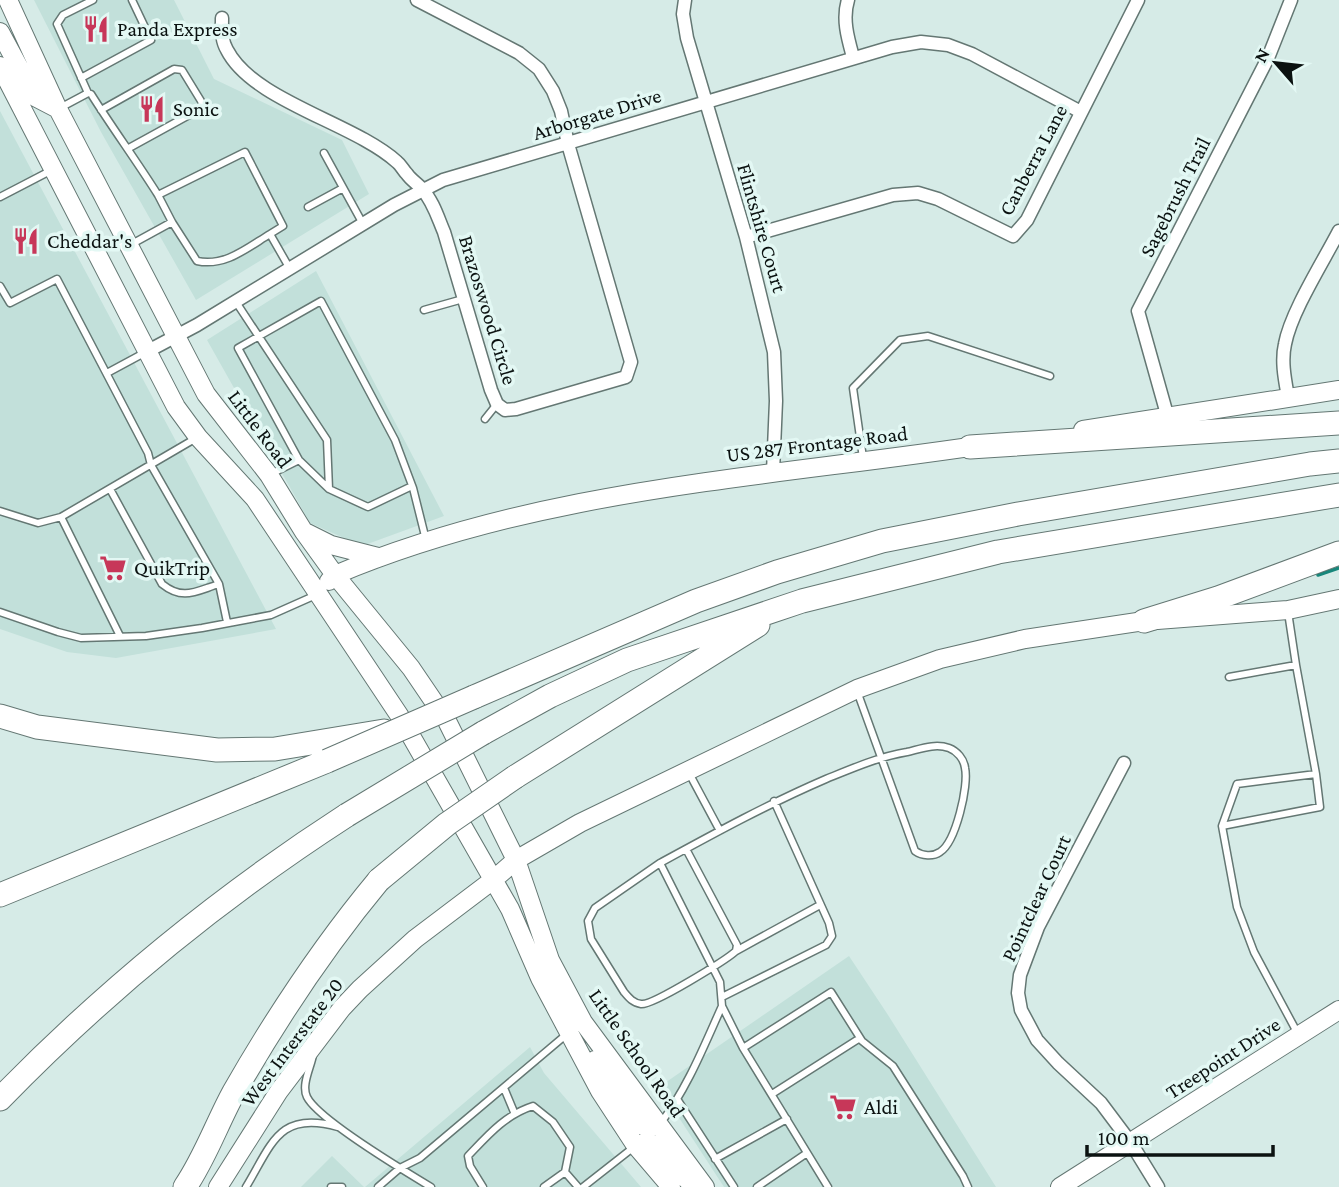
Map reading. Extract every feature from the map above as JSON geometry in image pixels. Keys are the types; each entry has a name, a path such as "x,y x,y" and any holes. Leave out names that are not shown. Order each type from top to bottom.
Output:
{"highway":[{"path":"971,447 1339,423"},
{"path":"0,895 324,752 403,727 696,601 777,572 881,541 1018,514 1339,461"},
{"path":"0,1099 68,1031 155,954 242,886 347,815 483,733 550,696 627,660 802,601 998,552 1339,495"},
{"path":"1144,621 1218,598 1339,553"},
{"path":"185,1187 233,1094 287,1003 340,927 379,880 447,824 514,777 745,632 802,601"},
{"path":"0,716 37,727 217,750 324,752"}],"main road":[{"name":"Little Road","path":"8,0 58,109 206,394 269,475 304,532 335,575 411,668 447,721 516,860"},
{"path":"0,32 35,97 58,109"},
{"path":"0,66 176,407 198,437 255,499 399,715 493,880"},
{"name":"US 287 Frontage Road","path":"317,594 335,575 378,557 426,540 545,510 655,489 971,447 1339,390"},
{"path":"304,532 331,545 378,557"},
{"path":"516,860 580,823 687,769 856,689 940,659 1025,639 1144,621 1288,610 1339,599"},
{"name":"West Interstate 20","path":"218,1187 279,1091 316,1041 360,989 415,939 516,860"},
{"name":"Little School Road","path":"516,860 550,960 583,1023 705,1187"},
{"name":"Little School Road","path":"493,880 510,909 540,978 600,1091 636,1146 671,1187"},
{"name":"Treepoint Drive","path":"1060,1187 1339,1010"},
{"path":"569,1032 604,1070 632,1116 645,1127 659,1125"},
{"path":"636,1146 647,1142 653,1144 694,1187"}],"street":[{"path":"417,0 519,53 539,69 553,91 561,111 568,144"},
{"name":"Flintshire Court","path":"685,0 683,14 687,38 746,237 765,306 774,352 776,401 773,472"},
{"path":"848,0 845,8 846,31 853,57"},
{"name":"Canberra Lane","path":"746,237 893,195 918,193 938,199 1013,236 1027,220 1138,0"},
{"name":"Sagebrush Trail","path":"1168,418 1138,311 1268,58 1291,0"},
{"name":"Brazoswood Circle","path":"222,18 222,38 239,67 277,95 380,149 398,163 422,189 444,232 491,390 497,404 505,410 626,377 631,362 568,144"},
{"name":"Arborgate Drive","path":"148,351 236,302 422,189 443,180 892,47 921,42 948,45 972,54 1081,112"},
{"path":"1288,397 1283,360 1285,343 1293,321 1339,232"},
{"name":"Pointclear Court","path":"1124,763 1038,927 1020,975 1018,993 1021,1010 1037,1040 1101,1103 1131,1143 1158,1187"}],"lane":[{"path":"93,0 63,15 57,24 89,93 118,138 129,148 197,261 211,264 231,258 283,226 245,152 158,195"},
{"path":"81,78 151,40 132,0"},
{"path":"101,110 174,69 182,70 201,101 200,109 129,148"},
{"path":"58,109 89,93"},
{"path":"324,153 363,224"},
{"path":"0,197 54,169"},
{"path":"308,208 343,188"},
{"path":"128,246 172,222"},
{"path":"270,234 290,269"},
{"path":"0,286 10,303 57,279 148,453 151,465 219,584 227,622"},
{"path":"424,310 463,299"},
{"path":"412,486 368,507 329,489 299,460 238,348 321,301 395,440 412,486 426,540"},
{"path":"236,302 327,440 329,489"},
{"path":"863,460 853,388 900,340 928,335 1050,376"},
{"path":"107,373 148,351"},
{"path":"485,419 497,404"},
{"path":"0,511 38,523 61,517 198,437"},
{"path":"269,475 299,460"},
{"path":"110,489 162,584 172,592 183,595 219,584"},
{"path":"61,517 120,636"},
{"path":"0,612 81,638 120,636 202,628 271,615 317,594"},
{"path":"1222,827 1320,807 1288,610"},
{"path":"1228,677 1296,665"},
{"path":"820,905 736,951 649,1004 631,1000 591,939 589,920 595,908 660,863 774,801 882,756 939,746 950,748 959,755 965,766 967,781 953,832 939,853 928,855 915,851 882,756 856,689"},
{"path":"687,769 719,830"},
{"path":"1299,1036 1254,952 1237,907 1222,827 1237,784 1316,774"},
{"path":"722,997 826,945 832,936 774,801"},
{"path":"686,849 737,945 736,951"},
{"path":"660,863 720,982 723,1006 743,1048 828,1187"},
{"path":"743,1048 831,992 860,1038 893,1066 968,1187"},
{"path":"659,1125 677,1099 723,1006"},
{"path":"379,1187 400,1168 420,1158 569,1032"},
{"path":"772,1094 860,1038"},
{"path":"316,1041 304,1086 307,1097 320,1112 343,1129 431,1187"},
{"path":"504,1087 513,1112"},
{"path":"677,1099 734,1187"},
{"path":"483,1187 470,1166 468,1156 513,1112 533,1105 552,1122 570,1147 565,1172 544,1187"},
{"path":"715,1160 787,1119"},
{"path":"246,1187 281,1131 294,1124 313,1121 343,1129"},
{"path":"565,1172 581,1187 636,1146"},
{"path":"757,1187 807,1153"},
{"path":"331,1187 342,1187"}],"shaded area":[{"path":"34,0 174,0 214,79 342,140 369,194 196,300 101,132"},
{"path":"0,111 276,629 116,658 67,652 0,629"},
{"path":"316,271 444,516 362,546 310,523 207,340"},
{"path":"849,956 996,1187 724,1187 659,1087"},
{"path":"530,1047 544,1073 641,1187 365,1187"},
{"path":"332,1156 364,1187 301,1187"}],"waterway":[{"path":"1318,575 1339,568"}],"place":[{"name":"Panda Express","path":"96,29"},
{"name":"Sonic","path":"152,109"},
{"name":"Cheddar's","path":"26,241"},
{"name":"QuikTrip","path":"113,568"},
{"name":"Aldi","path":"843,1107"}]}
